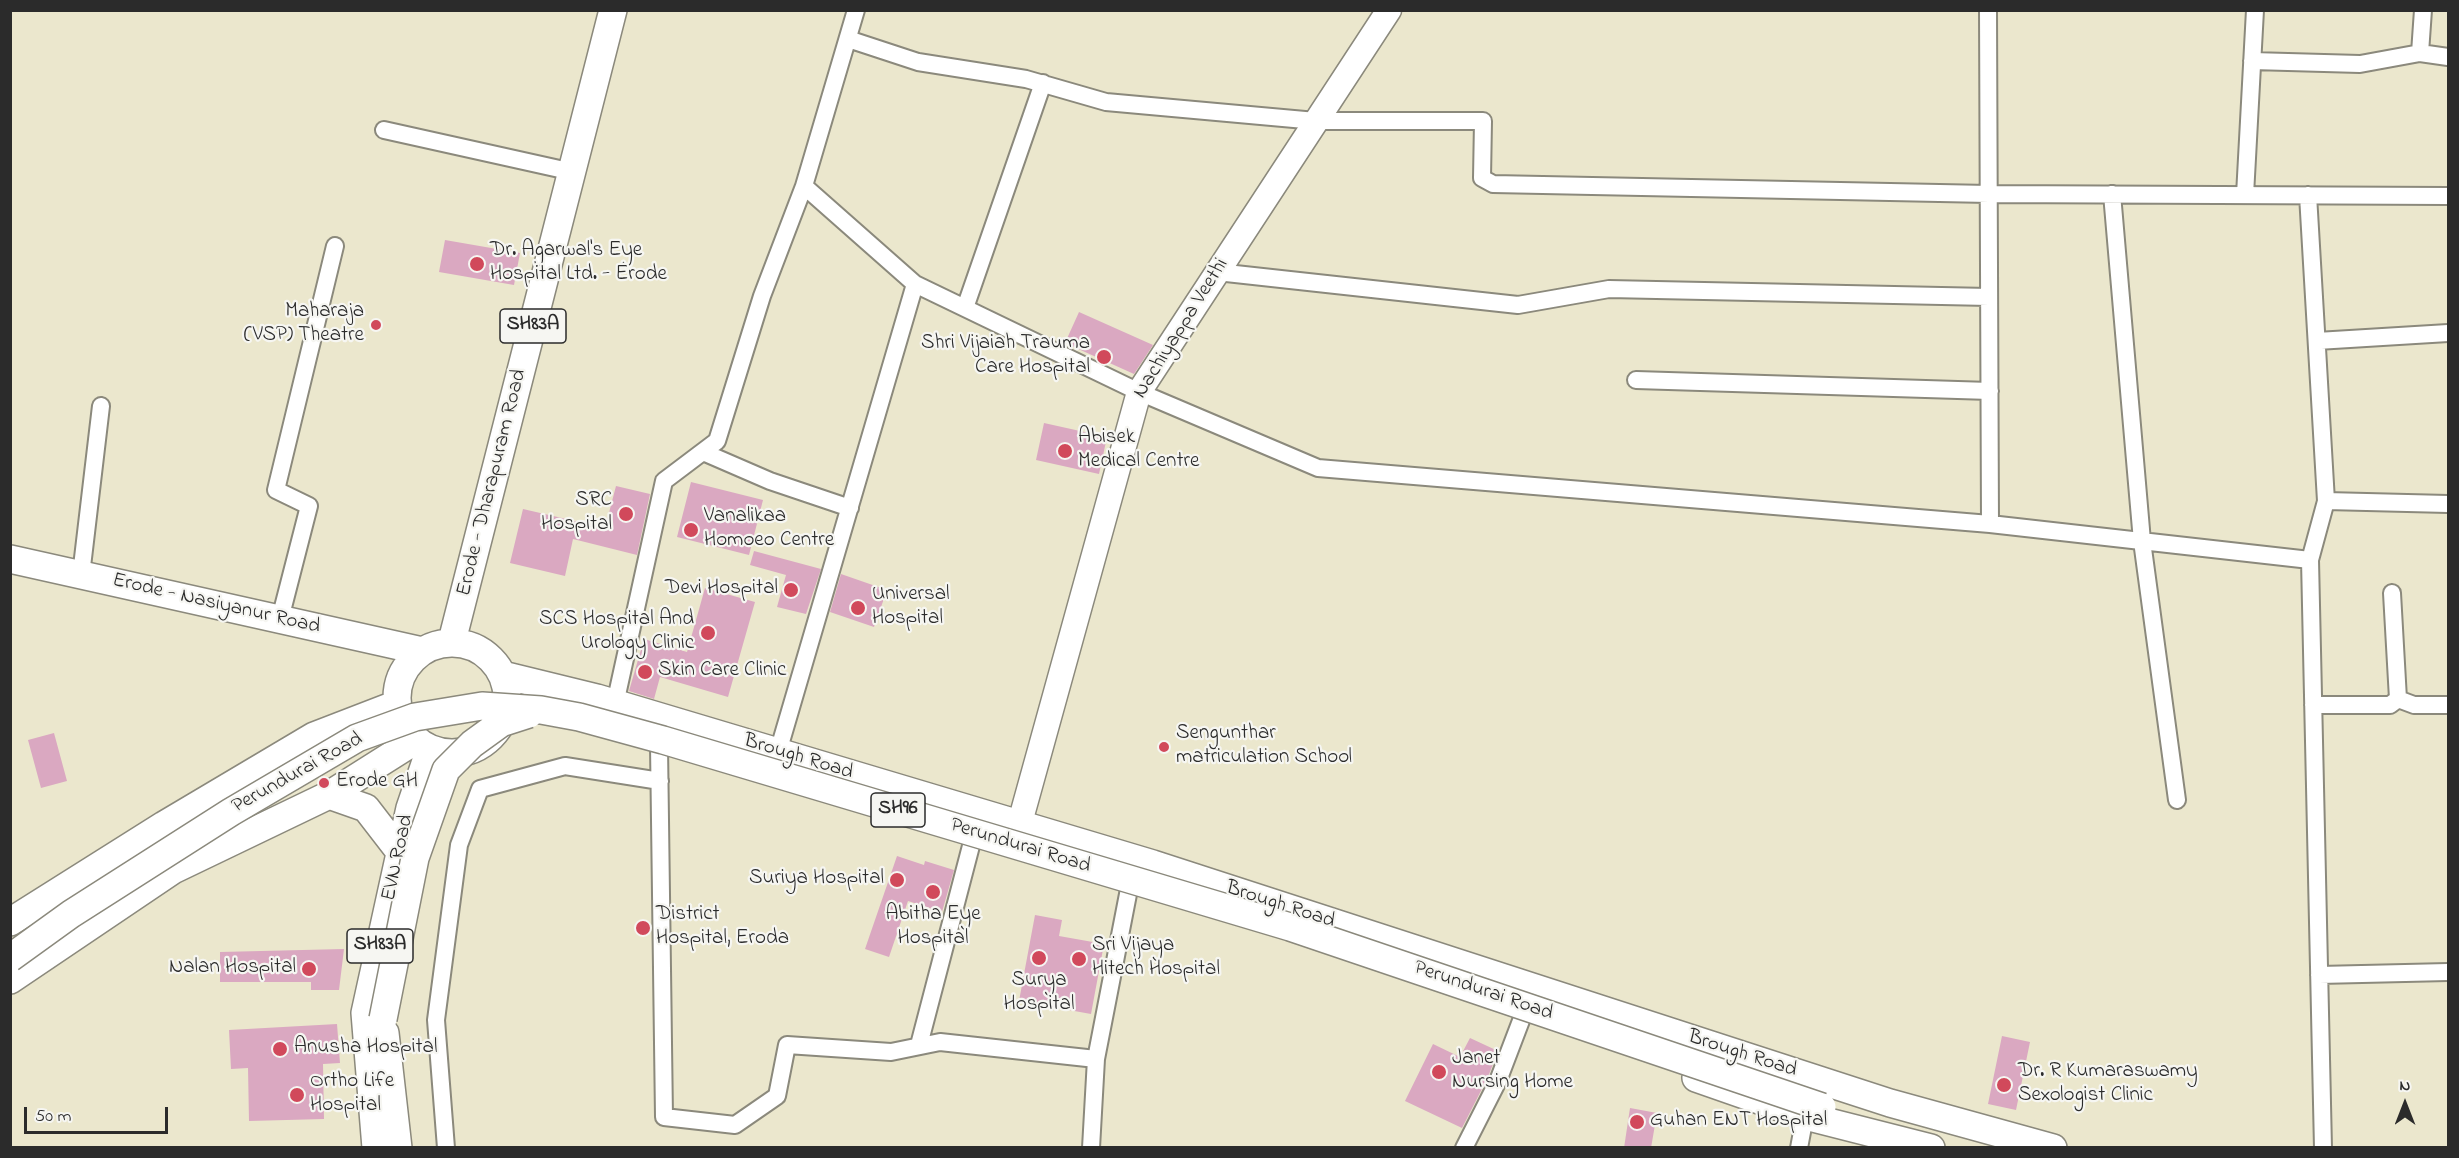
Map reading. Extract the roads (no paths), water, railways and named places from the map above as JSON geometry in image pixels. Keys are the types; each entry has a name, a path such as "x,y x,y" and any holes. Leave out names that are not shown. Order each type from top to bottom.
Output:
{"main road":[{"name":"Erode - Dharapuram Road","path":"452,641 613,10"},
{"name":"Erode - Nasiyanur Road","path":"10,559 422,651"},
{"path":"452,641 477,648 492,659 503,675 508,693 504,720 485,743 468,751 449,753 423,744 405,727 397,704 400,677 409,663 422,651 452,641"},
{"name":"Brough Road","path":"503,675 615,704 1153,864 1890,1103 2053,1148"},
{"name":"Perundurai Road","path":"10,940 63,902 297,757 383,717 410,706 462,698 514,695 562,698 1065,846 1609,1018 1889,1137 1931,1148"},
{"path":"10,922 164,825 314,736 397,704"},
{"name":"Perundurai Road","path":"10,958 71,914 231,812 357,738 415,717 482,706 541,710 579,717 663,740 1290,927 1817,1105 1890,1103"},
{"path":"398,1148 383,1019 415,858 446,770 472,744 501,723 541,710"},
{"name":"Brough Road","path":"504,720 602,729 1130,889 1431,984 1522,1018 1817,1105"},
{"path":"10,980 173,870 328,795 423,744"},
{"name":"EVN Road","path":"376,1148 365,1013 423,744"},
{"path":"328,795 366,807 400,852"}],"street":[{"path":"615,704 664,481 717,441 762,296 804,186 856,10"},
{"name":"Nachiyappa Veethi","path":"1012,854 1138,392 1389,10"},
{"path":"1988,10 1990,524"},
{"path":"2245,195 2254,10"},
{"path":"2420,52 2423,10"},
{"path":"848,39 918,62 1026,79 1106,102 1316,121 1483,121 1482,178 1493,184 1989,194 2448,196"},
{"path":"2252,61 2360,64 2420,52 2448,57"},
{"path":"965,308 1043,83"},
{"path":"384,129 573,171"},
{"path":"804,186 915,284 1138,392 1318,468 1990,524 2310,560"},
{"path":"2112,194 2142,541 2177,800"},
{"path":"2308,195 2326,501 2310,560 2323,1148"},
{"path":"280,618 309,506 276,490 335,246"},
{"path":"1217,272 1518,305 1609,289 1989,297"},
{"path":"778,752 915,284"},
{"path":"2316,341 2448,333"},
{"path":"1636,380 1990,391"},
{"path":"81,575 101,406"},
{"path":"703,452 770,481 850,508"},
{"path":"2326,501 2448,504"},
{"path":"2392,593 2398,699"},
{"path":"2313,705 2390,705 2398,699"},
{"path":"2398,699 2414,705 2448,705"},
{"path":"659,746 664,1117 735,1125 777,1096 787,1045 891,1052 940,1042 1096,1059"},
{"path":"446,1148 436,1020 459,845 480,789 565,765 660,781"},
{"path":"919,1046 972,842"},
{"path":"1091,1148 1096,1059 1130,889"},
{"path":"2319,975 2448,972"},
{"path":"1464,1148 1498,1081 1522,1018"},
{"path":"1799,1148 1817,1105"}],"place":[{"name":"Dr. Agarwal's Eye Hospital Ltd. - Erode","path":"477,264"},
{"name":"Maharaja (VSP) Theatre","path":"376,325"},
{"name":"Shri Vijaiah Trauma Care Hospital","path":"1104,357"},
{"name":"Abisek Medical Centre","path":"1065,451"},
{"name":"SRC Hospital","path":"626,514"},
{"name":"Vanalikaa Homoeo Centre","path":"691,530"},
{"name":"Devi Hospital","path":"791,590"},
{"name":"Universal Hospital","path":"858,608"},
{"name":"SCS Hospital And Urology Clinic","path":"708,633"},
{"name":"Skin Care Clinic","path":"645,672"},
{"name":"Sengunthar matriculation School","path":"1164,747"},
{"name":"Erode GH","path":"324,783"},
{"name":"Suriya Hospital","path":"897,880"},
{"name":"Abitha Eye Hospital","path":"933,892"},
{"name":"District Hospital, Eroda","path":"643,928"},
{"name":"Surya Hospital","path":"1039,958"},
{"name":"Sri Vijaya Hitech Hospital","path":"1079,959"},
{"name":"Nalan Hospital","path":"309,969"},
{"name":"Anusha Hospital","path":"280,1049"},
{"name":"Janet Nursing Home","path":"1439,1072"},
{"name":"Dr. R Kumaraswamy Sexologist Clinic","path":"2004,1085"},
{"name":"Ortho Life Hospital","path":"297,1095"},
{"name":"Guhan ENT Hospital","path":"1637,1122"}]}
